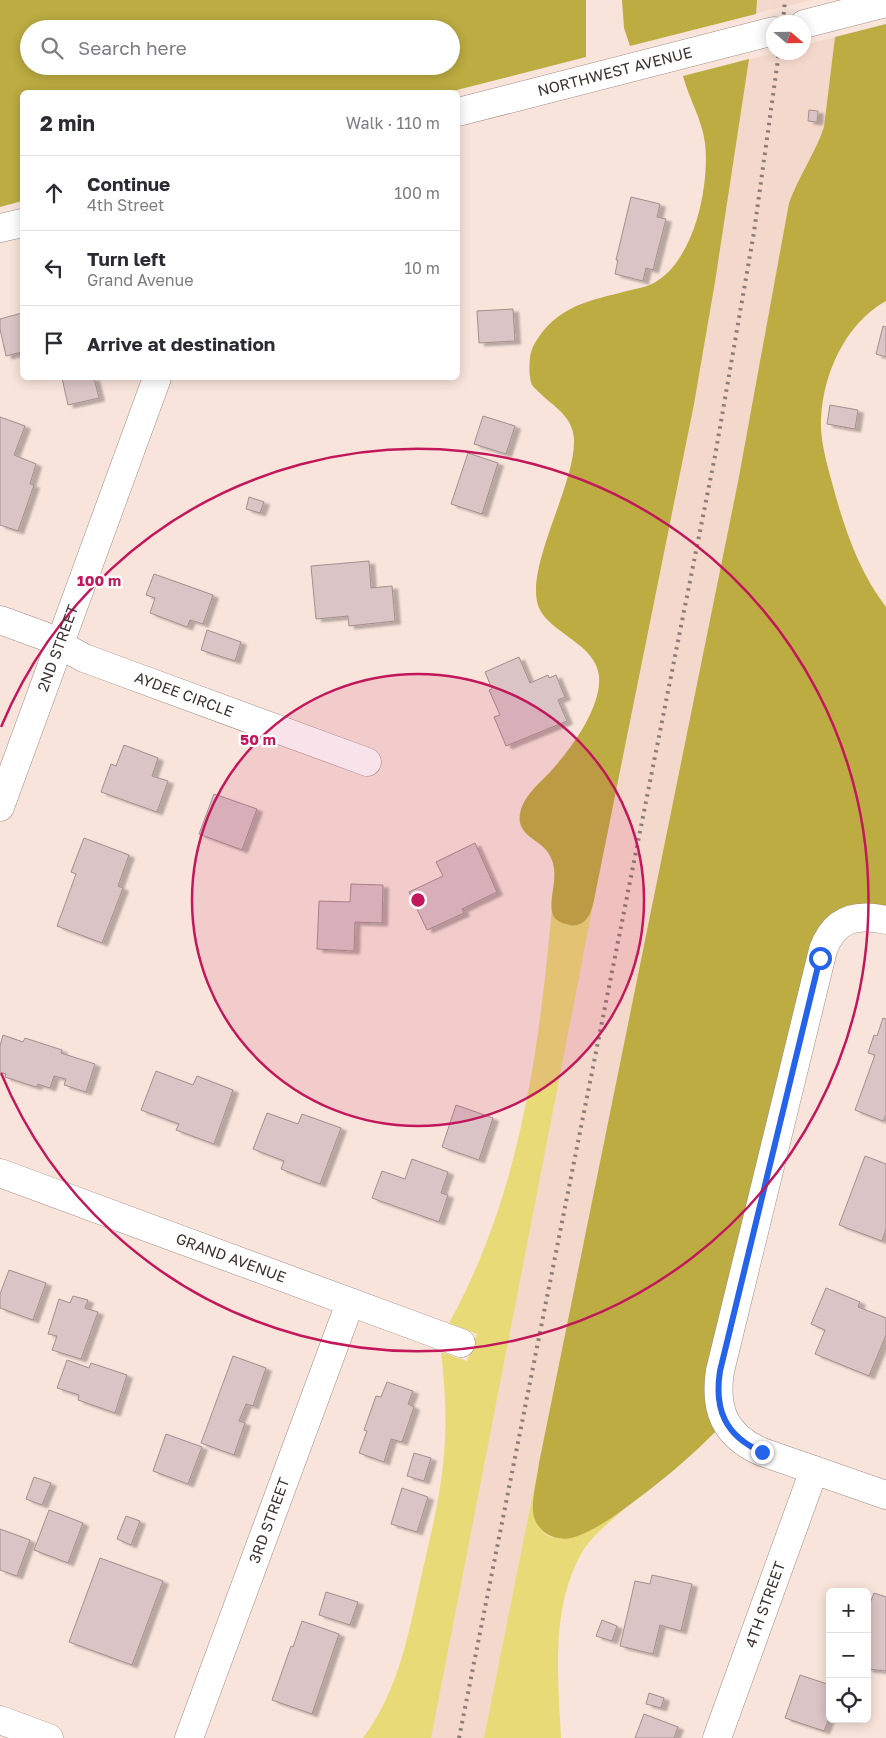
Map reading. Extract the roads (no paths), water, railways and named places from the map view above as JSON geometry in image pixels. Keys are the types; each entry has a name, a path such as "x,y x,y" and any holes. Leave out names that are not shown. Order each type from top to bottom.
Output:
{"street":[{"path":"811,22 886,3"},
{"name":"NORTHWEST AVENUE","path":"460,111 766,33"},
{"path":"0,228 20,223"},
{"name":"2ND STREET","path":"0,807 157,380"},
{"name":"AYDEE CIRCLE","path":"0,620 44,636 84,658 367,762"},
{"path":"886,920 858,917 845,921 829,936 823,950 720,1371 718,1394 724,1418 733,1432 750,1446 886,1496"},
{"name":"GRAND AVENUE","path":"0,1173 461,1343"},
{"name":"3RD STREET","path":"189,1738 350,1303"},
{"name":"4TH STREET","path":"717,1738 814,1470"},
{"path":"0,1720 49,1738"}],"railway":[{"path":"784,15 785,0"},
{"path":"459,1738 715,456 754,232 778,60"}]}
